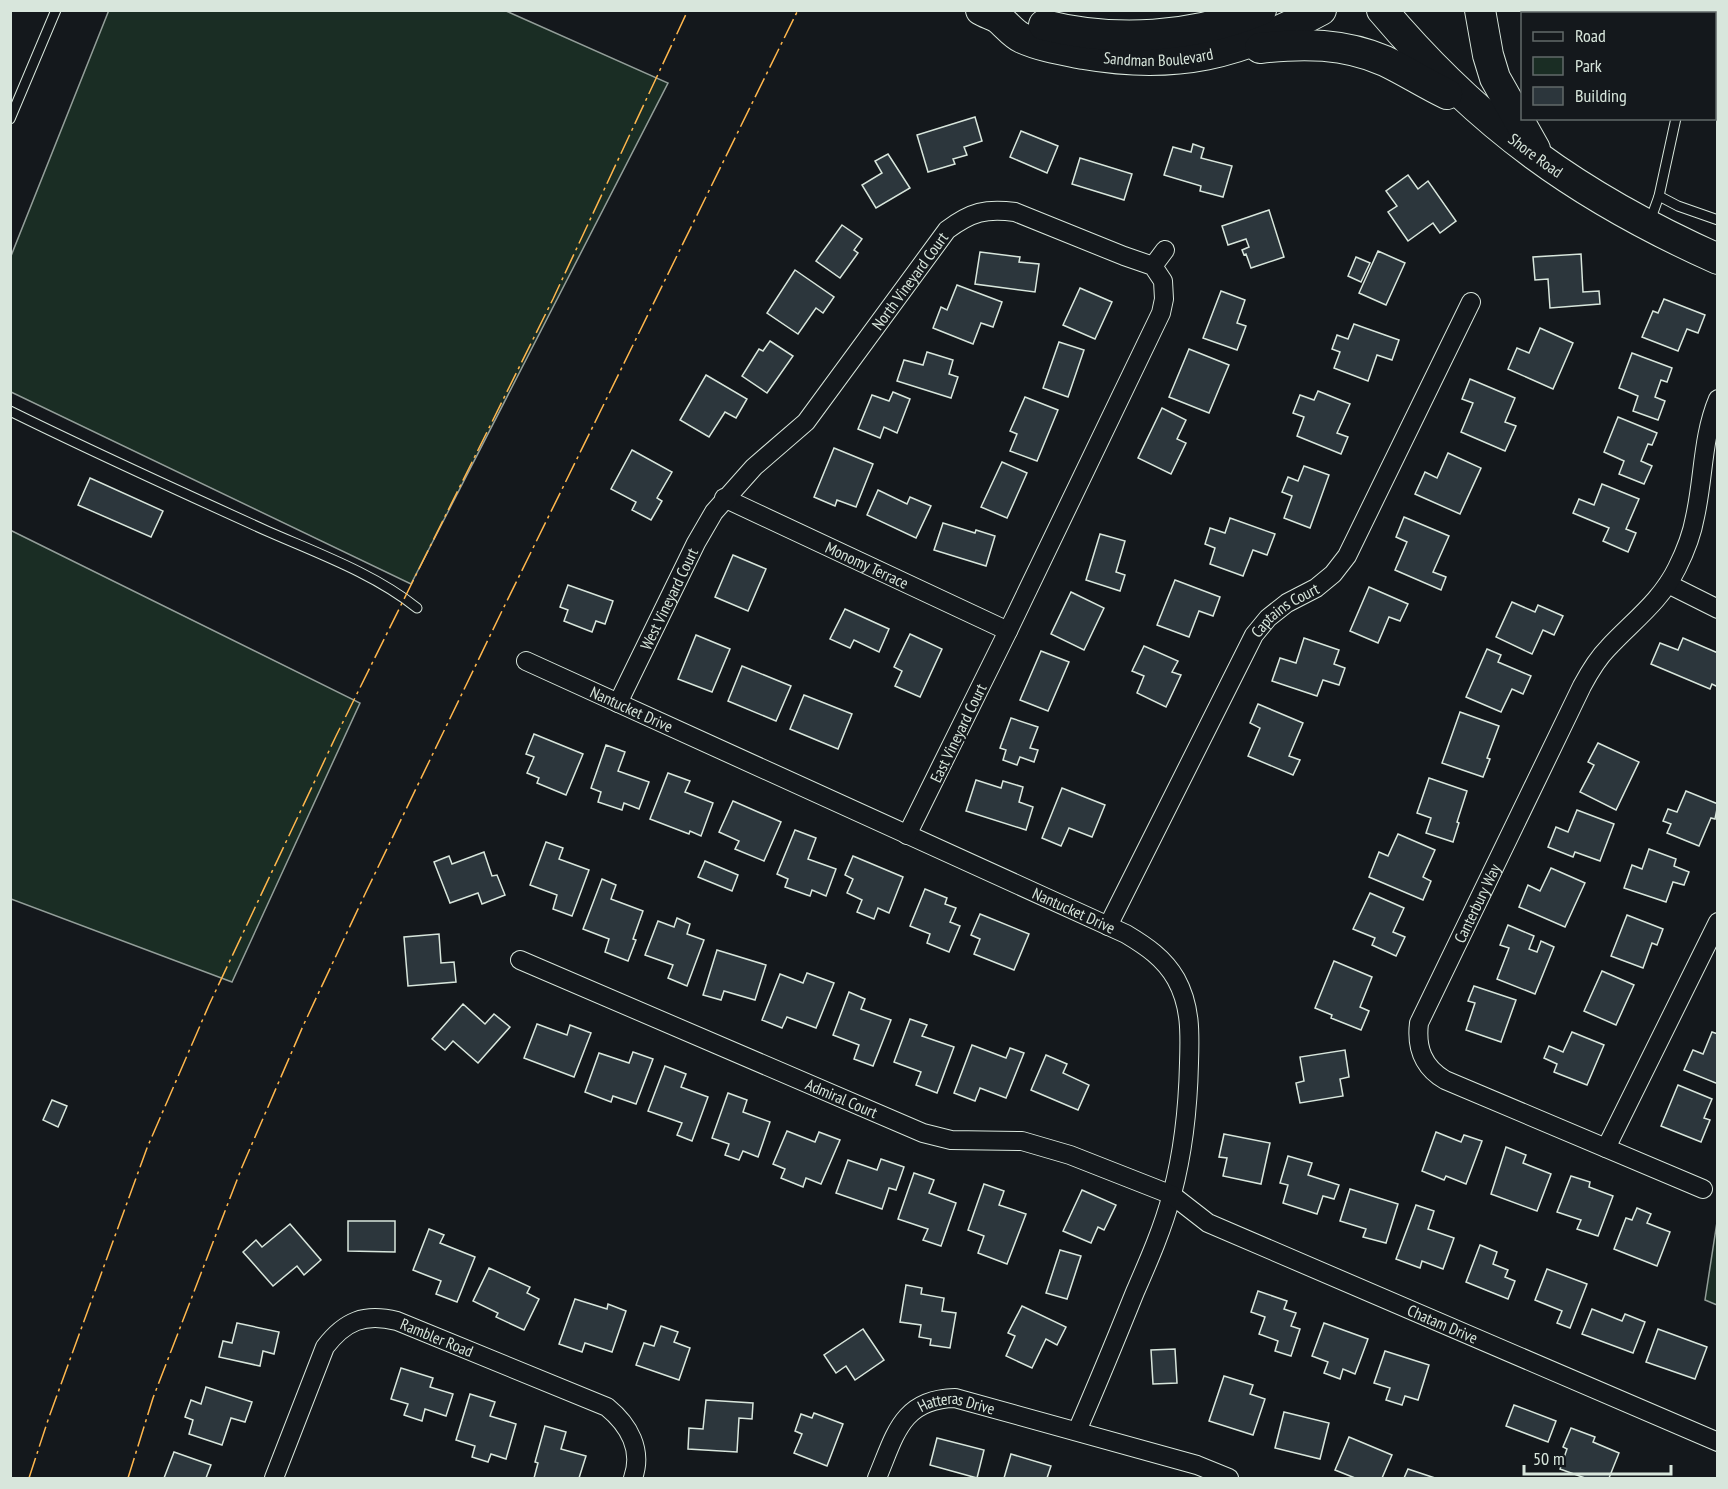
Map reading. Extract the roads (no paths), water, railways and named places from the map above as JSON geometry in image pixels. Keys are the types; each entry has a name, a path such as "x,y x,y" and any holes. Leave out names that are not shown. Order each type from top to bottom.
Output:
{"highway":[{"name":"Sandman Boulevard","path":"989,14 1098,35 1145,35 1206,28 1261,10"},
{"name":"Sandman Boulevard","path":"989,14 1020,38 1055,49 1112,58 1168,61 1192,59 1218,53 1281,31 1321,10"},
{"name":"Shore Road","path":"1382,10 1411,45 1474,107 1540,160 1592,195 1648,226 1718,259"},
{"path":"1479,10 1495,78 1540,160"},
{"path":"1218,53 1317,44 1340,48 1385,62 1474,107"}],"street":[{"name":"North Vineyard Court","path":"724,498 754,467 806,422 947,230 963,218 997,209 1015,212 1154,266"},
{"path":"1008,631 1161,313 1164,299 1163,281 1154,266 1166,250"},
{"name":"Captains Court","path":"1108,926 1254,635 1268,618 1287,603 1316,588 1333,574 1347,555 1471,302"},
{"name":"Canterbury Way","path":"1703,1189 1438,1076 1427,1065 1420,1052 1417,1038 1419,1023 1582,686 1606,650 1647,610 1668,584 1688,545 1696,516 1705,440 1718,399"},
{"name":"Monomy Terrace","path":"724,498 1008,631"},
{"name":"West Vineyard Court","path":"618,703 696,543 724,498"},
{"path":"1668,584 1718,609"},
{"name":"East Vineyard Court","path":"907,835 1008,631"},
{"name":"Nantucket Drive","path":"526,661 1108,926 1147,946 1176,979 1186,1001 1190,1026 1188,1116 1172,1196 1158,1236 1077,1431"},
{"path":"1606,1148 1718,922"},
{"name":"Admiral Court","path":"520,960 923,1133 951,1140 1022,1141 1070,1155 1172,1196"},
{"name":"Chatam Drive","path":"1172,1196 1209,1223 1718,1442"},
{"name":"Rambler Road","path":"274,1479 325,1347 349,1324 365,1318 397,1321 607,1407 621,1418 631,1432 636,1450 636,1469 633,1479"},
{"name":"Hatteras Drive","path":"877,1479 900,1425 910,1412 924,1403 939,1398 954,1398 1077,1431 1197,1465 1229,1479"}],"lane":[{"path":"10,119 56,10"},
{"path":"1648,226 1659,196 1676,120"},
{"path":"1659,196 1678,206 1718,220"},
{"path":"10,411 97,454 337,562 398,592 417,608"}]}
